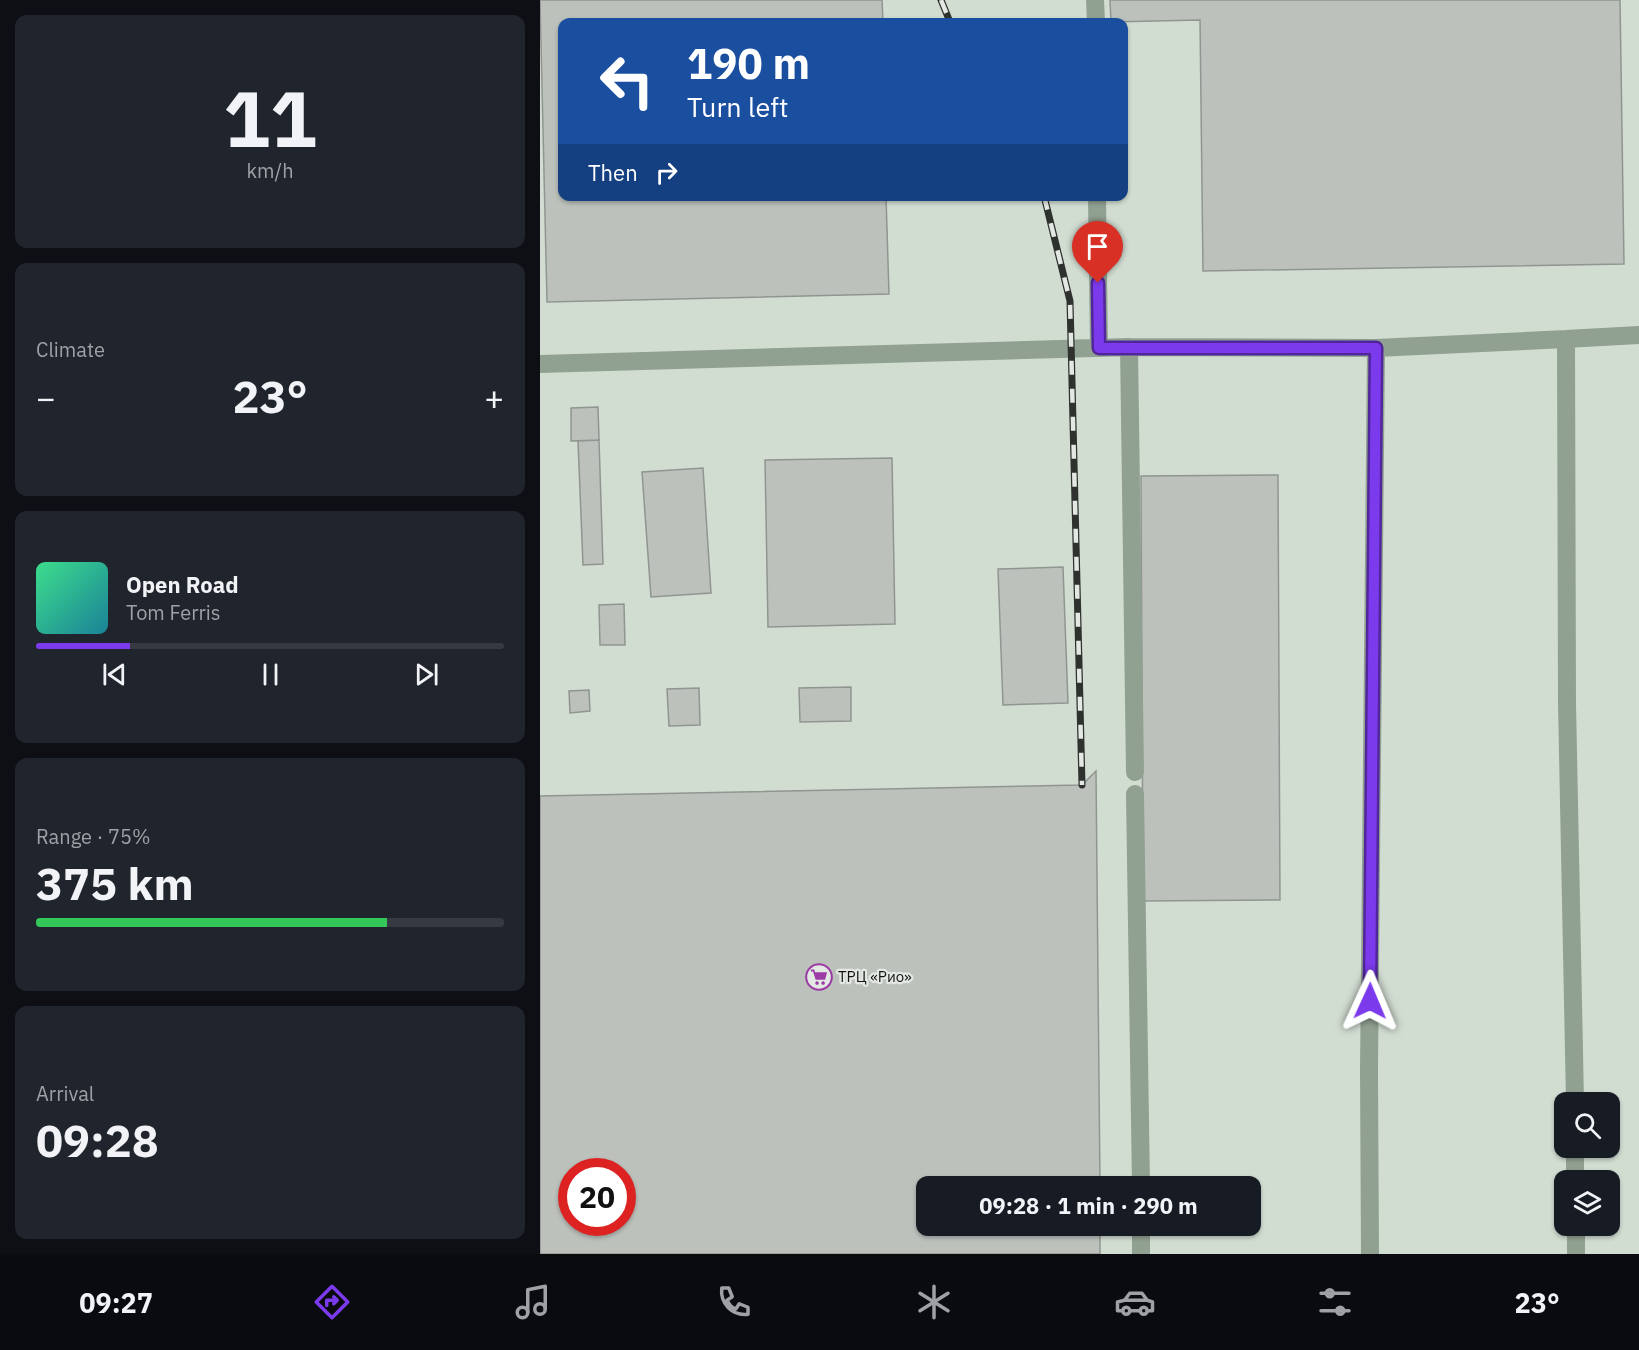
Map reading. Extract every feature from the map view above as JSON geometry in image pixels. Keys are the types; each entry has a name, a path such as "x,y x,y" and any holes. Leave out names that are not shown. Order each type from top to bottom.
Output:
{"lane":[{"path":"1095,0 1096,18"},
{"path":"1097,201 1099,348"},
{"path":"540,364 1129,347 1376,348 1639,335"},
{"path":"1566,339 1567,703 1575,1092"},
{"path":"1129,347 1135,772"},
{"path":"1370,1254 1369,1071 1376,348"},
{"path":"1135,794 1140,1176"},
{"path":"1141,1236 1142,1254"},
{"path":"1576,1236 1576,1254"}],"shaded area":[{"path":"540,0 1639,0 1639,1254 540,1254"}],"building":[{"path":"540,0 882,0 883,18 558,18 558,201 886,201 889,294 547,302"},
{"path":"1110,0 1620,0 1624,264 1203,271 1200,20 1128,22 1128,18 1111,18"},
{"path":"598,407 599,440 571,441 571,408"},
{"path":"599,440 603,564 583,565 578,441"},
{"path":"892,458 895,624 768,627 765,460"},
{"path":"703,468 711,593 651,597 642,472"},
{"path":"1278,475 1280,900 1143,901 1141,476"},
{"path":"1063,567 1068,703 1003,705 998,569"},
{"path":"624,604 625,645 600,645 599,605"},
{"path":"851,687 851,721 800,722 799,688"},
{"path":"699,688 700,725 669,726 667,689"},
{"path":"589,690 590,711 570,713 569,691"},
{"name":"ТРЦ «Рио»","path":"1096,771 1100,1176 916,1176 916,1236 1100,1236 1100,1254 540,1254 540,796 1082,785"}],"railway":[{"path":"941,0 948,18"},
{"path":"1045,201 1070,301 1082,785"}],"place":[{"name":"ТРЦ «Рио»","path":"819,977"}],"route":[{"path":"1098,283 1099,348 1376,348 1370,1001"}]}
